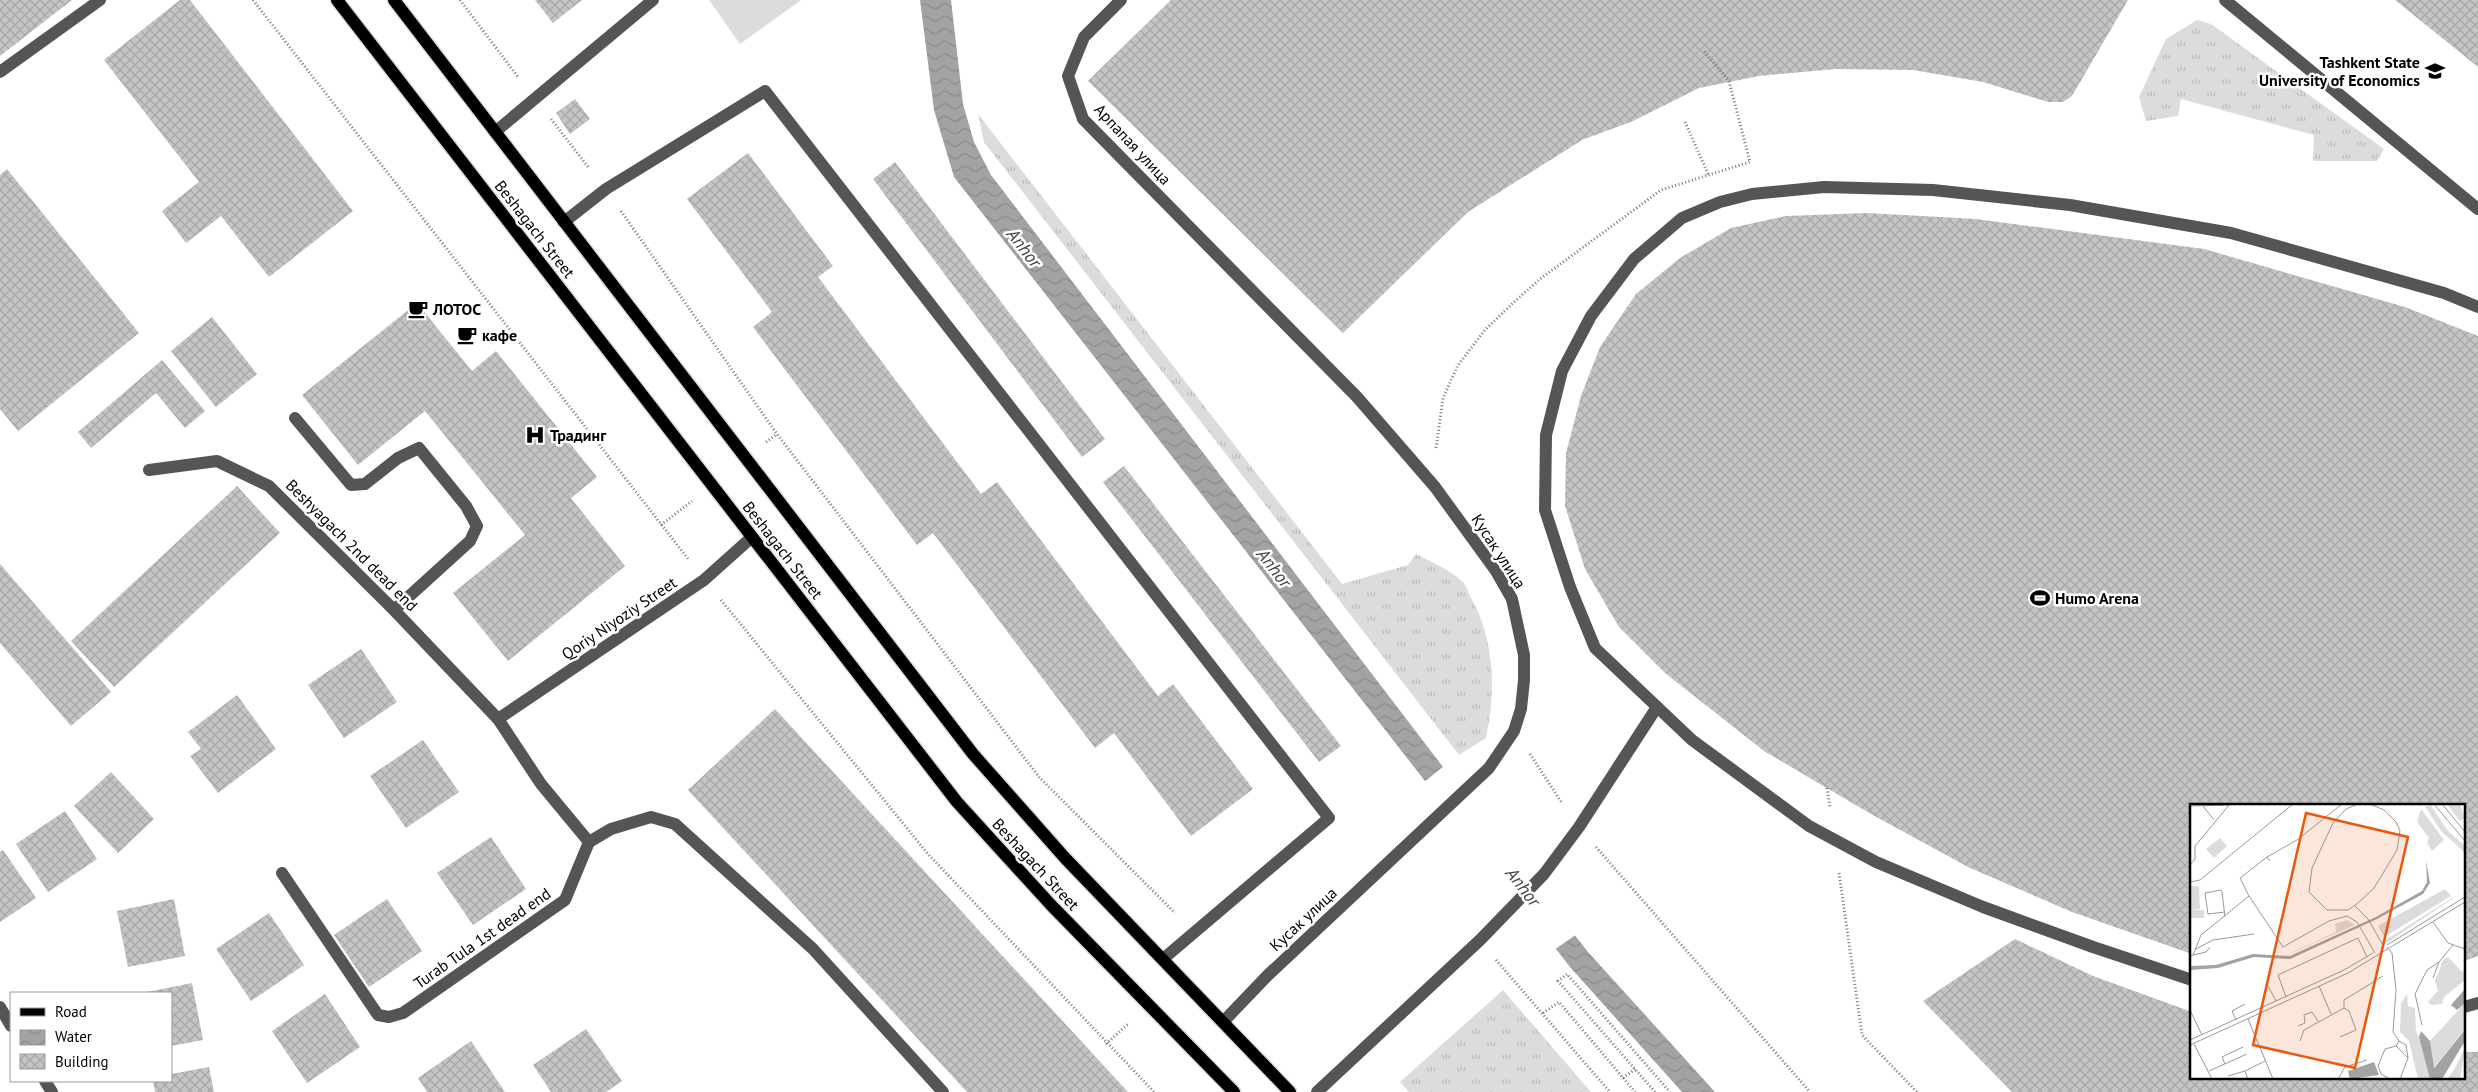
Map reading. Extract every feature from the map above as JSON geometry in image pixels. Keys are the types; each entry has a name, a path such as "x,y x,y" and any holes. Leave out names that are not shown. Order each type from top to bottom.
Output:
{"main road":[{"name":"Beshagach Street","path":"337,0 957,802 1051,905 1234,1092"},
{"name":"Beshagach Street","path":"394,0 974,754 1065,858 1290,1092"}],"street":[{"path":"0,72 100,0"},
{"path":"495,132 652,0"},
{"name":"Арпапая улица","path":"1120,0 1084,37 1068,76 1083,119 1234,271"},
{"path":"2225,0 2478,209"},
{"path":"564,222 606,189 765,91 1328,818 1163,959"},
{"path":"2190,979 2093,948 1983,907 1876,862 1809,826 1692,740 1595,648 1570,587 1545,510 1546,435 1562,371 1591,316 1634,259 1682,218 1720,202 1752,194 1824,187 1934,190 2070,205 2232,233 2444,293 2478,307"},
{"name":"Кусак улица","path":"1223,1022 1268,975 1489,768 1514,730 1521,709 1524,655 1512,598 1496,571 1435,487 1357,397 1234,271"},
{"path":"295,418 351,485 365,484 398,458 419,448 466,506 477,526 470,540 394,610"},
{"name":"Beshyagach 2nd dead end","path":"150,470 217,461 270,486 394,610 498,719"},
{"name":"Qoriy Niyoziy Street","path":"498,719 704,580 752,537"},
{"path":"1317,1092 1480,940 1544,874 1579,827 1657,707"},
{"path":"498,719 541,784 589,842 611,829 651,817 675,824 813,949 943,1092"},
{"name":"Turab Tula 1st dead end","path":"282,872 378,1015 389,1017 403,1012 565,900 589,842"},
{"path":"0,1007 10,1024"}],"path":[{"path":"460,0 606,189 777,434 1039,776 1194,932"},
{"path":"1435,487 1436,437 1443,398 1458,365 1485,330 1540,279 1661,190 1750,162 1729,81 1704,51"},
{"path":"1684,122 1709,177"},
{"path":"661,525 712,485"},
{"path":"1514,730 1579,827 1810,1092"},
{"path":"1827,788 1830,808"},
{"path":"1838,867 1862,1035 1917,1092"},
{"path":"1480,940 1610,1092"},
{"path":"1655,1092 1558,981 1567,974 1670,1092"},
{"path":"1543,1013 1559,1002 1635,1092"},
{"path":"1623,1078 1634,1069"}],"green space":[{"path":"709,0 801,0 740,44"},
{"path":"2197,20 2211,24 2384,149 2377,161 2313,161 2314,135 2181,99 2178,116 2146,121 2139,97 2166,39"},
{"path":"978,114 1342,584 1408,565 1416,554 1447,570 1463,582 1478,613 1489,647 1492,684 1486,738 1459,755 984,142"},
{"path":"1503,990 1591,1092 1409,1092 1400,1082"}],"water":[{"name":"Anhor","path":"920,0 951,0 963,104 974,142 991,175 1443,767 1588,952 1715,1092 1682,1092 1570,967 954,177 934,110"}],"pier":[{"path":"1445,765 1577,934 1554,950 1423,783"}],"building":[{"path":"0,0 72,0 0,56"},
{"path":"180,0 190,0 353,211 269,277 221,216 186,243 162,211 199,182 104,60"},
{"path":"535,0 582,0 553,23"},
{"path":"1171,0 2128,0 2072,96 2063,102 2048,102 1983,82 1913,70 1835,69 1759,76 1699,88 1633,121 1582,140 1468,212 1343,333 1088,81"},
{"path":"2395,0 2478,0 2478,67"},
{"path":"575,99 590,119 570,134 556,113"},
{"path":"748,153 833,266 818,277 981,494 997,482 1158,696 1173,684 1253,789 1191,836 1114,733 1095,748 933,533 917,545 753,327 772,312 687,199"},
{"path":"895,162 1105,439 1082,457 873,179"},
{"path":"7,169 139,333 18,431 0,409 0,175"},
{"name":"Humo Arena","path":"1867,213 1976,219 2204,249 2405,307 2478,336 2478,956 2466,960 2466,804 2190,804 2190,953 2072,912 1968,867 1871,814 1764,751 1665,673 1619,627 1585,569 1565,506 1566,453 1581,396 1600,347 1636,294 1680,258 1731,228 1786,216"},
{"path":"417,303 472,371 496,351 597,477 571,498 625,566 508,661 453,593 525,535 425,411 358,465 302,395"},
{"path":"212,317 257,374 216,407 171,351"},
{"path":"162,360 205,411 185,428 156,393 91,448 78,432"},
{"path":"1124,466 1341,746 1319,762 1103,482"},
{"path":"237,486 280,533 114,687 71,641"},
{"path":"0,564 111,692 71,726 0,643"},
{"path":"361,649 397,702 344,738 308,685"},
{"path":"237,695 276,749 218,793 190,756 201,749 188,732"},
{"path":"775,709 1128,1092 967,1092 688,790"},
{"path":"423,740 459,792 406,828 370,776"},
{"path":"111,772 154,819 118,853 74,806"},
{"path":"65,811 97,859 48,892 16,844"},
{"path":"491,837 526,889 473,925 437,873"},
{"path":"3,850 36,898 0,922 0,852"},
{"path":"174,899 185,956 128,967 117,911"},
{"path":"387,899 422,951 369,987 334,935"},
{"path":"269,913 304,965 251,1001 216,949"},
{"path":"2015,939 2093,976 2190,1011 2190,1080 2466,1080 2466,1052 2478,1052 2478,1092 2012,1092 1923,1001"},
{"path":"192,983 203,1040 172,1046 172,992 147,992"},
{"path":"325,994 360,1047 307,1083 272,1031"},
{"path":"586,1029 622,1081 606,1092 551,1092 533,1065"},
{"path":"471,1041 505,1092 427,1092 418,1078"},
{"path":"209,1067 214,1092 155,1092 153,1082 172,1082 172,1074"}],"place":[{"name":"Tashkent State University of Economics","path":"2435,71"},
{"name":"ЛОТОС","path":"418,309"},
{"name":"кафе","path":"467,335"},
{"name":"Традинг","path":"535,435"},
{"name":"Humo Arena","path":"2040,598"}]}
